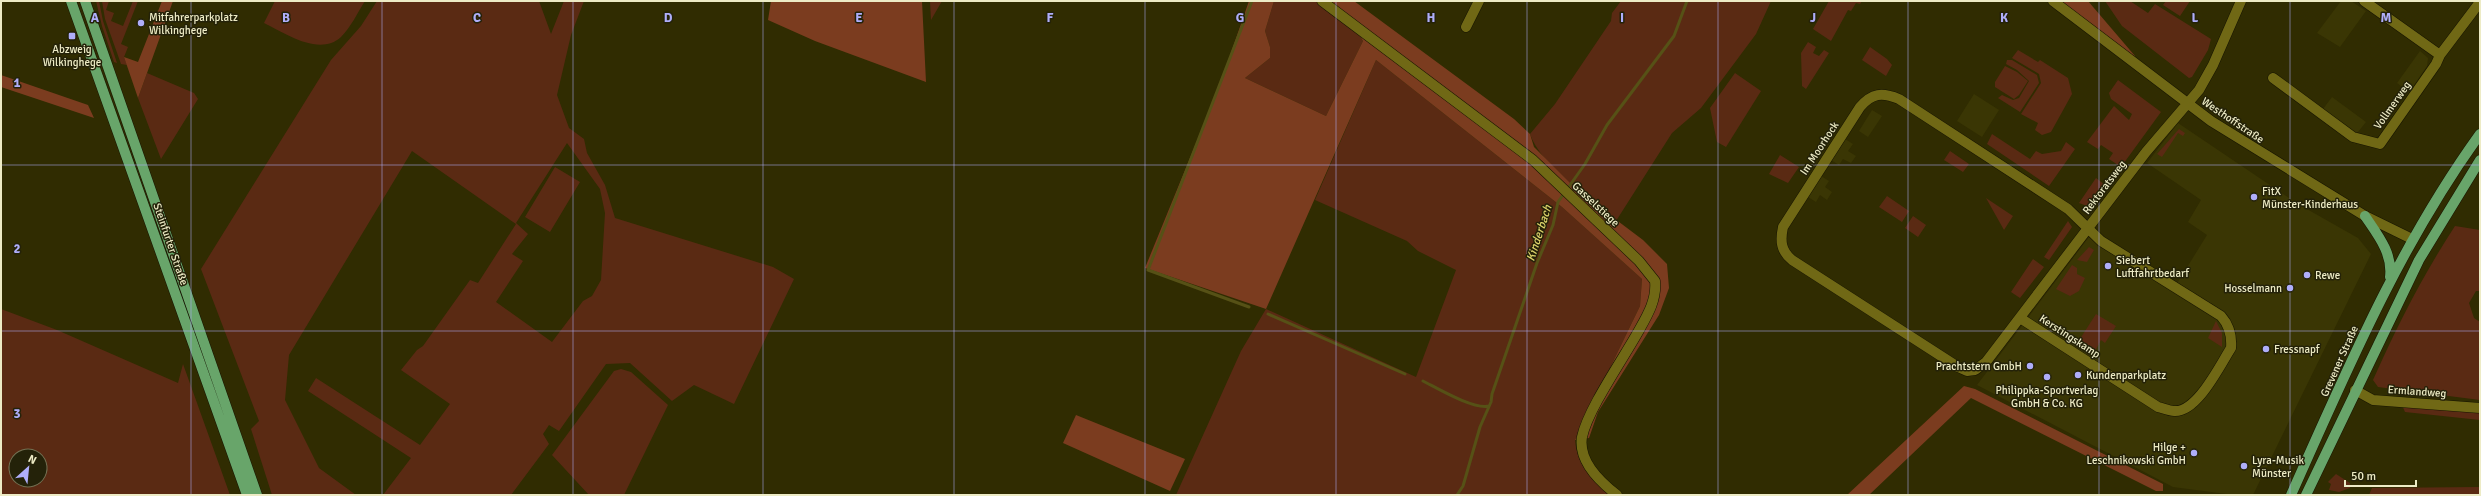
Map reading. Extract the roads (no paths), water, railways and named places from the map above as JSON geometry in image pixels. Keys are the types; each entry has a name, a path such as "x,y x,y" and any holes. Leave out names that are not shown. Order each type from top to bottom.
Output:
{"main road":[{"name":"Steinfurter Straße","path":"71,1 247,495"},
{"name":"Steinfurter Straße","path":"85,1 258,495"},
{"name":"Grevener Straße","path":"2291,495 2390,279 2412,239 2461,159 2480,134"},
{"path":"2306,495 2355,390 2426,246 2480,160"},
{"path":"2365,216 2384,246 2390,261 2390,279"},
{"path":"2412,239 2426,246"}],"street":[{"path":"89,1 90,14"},
{"name":"Gasselstiege","path":"1322,1 1533,160 1639,261 1655,281 1651,309 1592,412 1582,438 1589,466 1616,495"},
{"path":"1466,27 1479,1"},
{"name":"Westhoffstraße","path":"2054,1 2187,103 2228,132 2365,216 2412,239"},
{"name":"Rektoratsweg","path":"1967,371 1975,370 1984,365 2168,123 2199,90 2213,66 2241,1"},
{"path":"2364,1 2440,55"},
{"name":"Vollmerweg","path":"2273,78 2354,137 2380,144 2436,64 2440,55 2480,2"},
{"name":"Im Moorhock","path":"1967,371 1958,367 1792,260 1783,251 1781,236 1786,220 1860,107 1869,97 1880,93 1899,99 2068,209 2088,229"},
{"name":"Kerstingskamp","path":"2020,318 2158,407 2174,411 2191,405 2200,396 2231,348 2231,333 2225,320 2101,241 2088,229"},
{"name":"Ermlandweg","path":"2355,390 2373,400 2480,408"}],"waterway":[{"path":"1249,307 1148,270 1252,1"},
{"name":"Kinderbach","path":"1457,495 1463,486 1480,427 1491,402 1492,394 1537,263 1553,225 1558,202 1585,164 1607,125 1674,36 1687,1"},
{"path":"1268,314 1405,374"},
{"path":"1423,381 1465,402 1474,405 1489,406"}],"place":[{"name":"Mitfahrerparkplatz Wilkinghege","path":"141,23"},
{"name":"Abzweig Wilkinghege","path":"72,36"},
{"name":"FitX Münster-Kinderhaus","path":"2254,197"},
{"name":"Siebert Luftfahrtbedarf","path":"2108,266"},
{"name":"Rewe","path":"2307,275"},
{"name":"Hosselmann","path":"2290,288"},
{"name":"Fressnapf","path":"2266,349"},
{"name":"Prachtstern GmbH","path":"2030,366"},
{"name":"Kundenparkplatz","path":"2078,375"},
{"name":"Philippka-Sportverlag GmbH & Co. KG","path":"2047,377"},
{"name":"Hilge + Leschnikowski GmbH","path":"2194,453"},
{"name":"Lyra-Musik Münster","path":"2244,466"}]}
